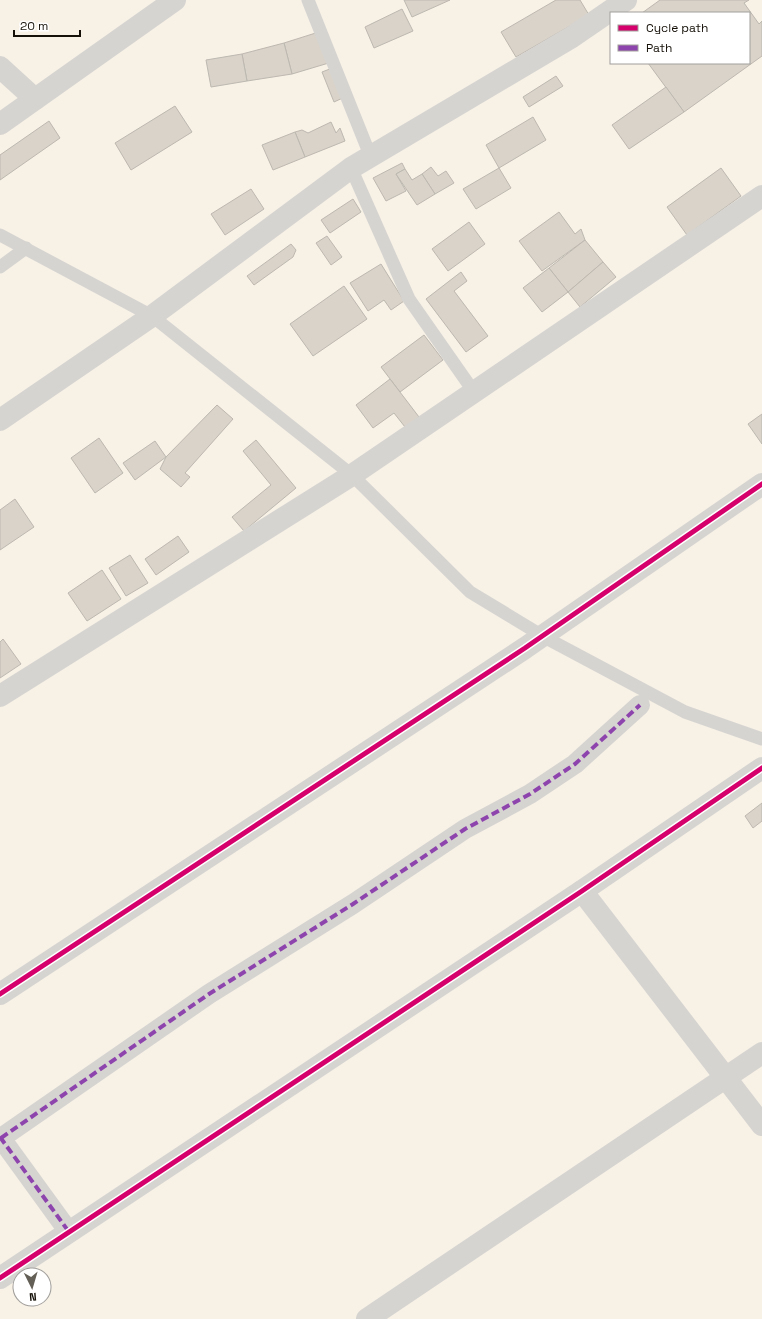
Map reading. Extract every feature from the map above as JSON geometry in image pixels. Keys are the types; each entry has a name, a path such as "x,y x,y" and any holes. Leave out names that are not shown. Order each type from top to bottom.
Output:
{"street":[{"path":"0,124 175,0"},
{"path":"0,420 152,316 370,155 572,37 626,0"},
{"path":"0,67 35,99"},
{"path":"0,696 352,475 762,196"},
{"path":"0,994 525,648 762,484"},
{"path":"69,1232 0,1138 209,994 353,904 465,829 530,794 575,764 640,705"},
{"path":"0,1278 582,891 762,768"},
{"path":"582,891 762,1125"},
{"path":"367,1319 726,1078 762,1052"}],"lane":[{"path":"308,0 370,155"},
{"path":"351,168 409,299 474,392"},
{"path":"0,235 152,316 352,475 470,592 546,638 685,712 762,740"},
{"path":"0,267 26,248"}],"building":[{"path":"404,0 450,0 412,17"},
{"path":"556,0 580,0 589,15 516,57 501,32"},
{"path":"660,0 749,0 744,3 759,24 762,21 762,56 684,112 649,64 750,64 750,12 643,12"},
{"path":"402,9 413,31 374,48 365,27"},
{"path":"322,31 332,62 292,74 284,43"},
{"path":"284,43 292,74 247,81 242,54"},
{"path":"242,54 247,81 211,87 206,60"},
{"path":"335,67 347,96 334,102 322,72"},
{"path":"556,76 563,86 529,107 523,97"},
{"path":"666,87 684,112 629,149 612,125"},
{"path":"175,106 192,132 131,170 115,143"},
{"path":"533,117 546,140 499,168 486,145"},
{"path":"49,121 60,138 0,180 0,155"},
{"path":"331,122 336,133 340,128 345,141 305,157 295,132 302,130 308,133"},
{"path":"295,132 305,157 273,170 262,145"},
{"path":"402,163 405,169 396,174 406,191 386,201 373,178"},
{"path":"431,167 438,176 446,171 454,183 435,194 422,174"},
{"path":"499,168 511,188 476,209 463,189"},
{"path":"721,168 741,196 687,235 667,207"},
{"path":"405,169 412,180 422,174 435,194 417,205 396,174"},
{"path":"251,189 264,209 225,235 211,214"},
{"path":"353,199 361,212 330,233 321,220"},
{"path":"559,212 575,234 581,229 585,240 542,271 519,241"},
{"path":"469,222 485,244 448,271 432,249"},
{"path":"327,236 342,257 331,265 316,243"},
{"path":"585,240 603,262 568,292 549,268"},
{"path":"291,244 296,250 293,257 254,285 247,276"},
{"path":"603,262 616,277 580,307 568,292"},
{"path":"381,264 404,301 391,310 384,300 368,311 350,283"},
{"path":"549,268 568,292 542,312 523,288"},
{"path":"461,272 467,281 454,291 488,336 466,352 426,299"},
{"path":"344,286 367,319 313,356 290,324"},
{"path":"424,335 443,360 400,392 381,367"},
{"path":"390,379 419,417 405,427 394,413 373,428 356,405"},
{"path":"217,405 233,419 185,473 190,477 181,487 160,469 166,457"},
{"path":"762,414 762,444 748,424"},
{"path":"99,438 123,473 95,493 71,458"},
{"path":"256,440 296,488 244,531 232,517 271,485 243,451"},
{"path":"155,441 166,457 135,480 123,463"},
{"path":"15,499 34,527 0,550 0,510"},
{"path":"178,536 189,552 156,575 145,559"},
{"path":"130,555 148,583 126,596 109,568"},
{"path":"102,570 121,599 87,621 68,593"},
{"path":"3,639 21,664 0,678 0,642"},
{"path":"762,803 762,821 753,828 745,816"}],"marked path":[{"path":"1,1138 209,994 353,904 465,829 530,794 575,764 640,705"},
{"path":"0,1137 69,1232"}],"cycle path":[{"path":"0,994 525,648 762,484"},
{"path":"0,1278 582,891 762,768"}]}
